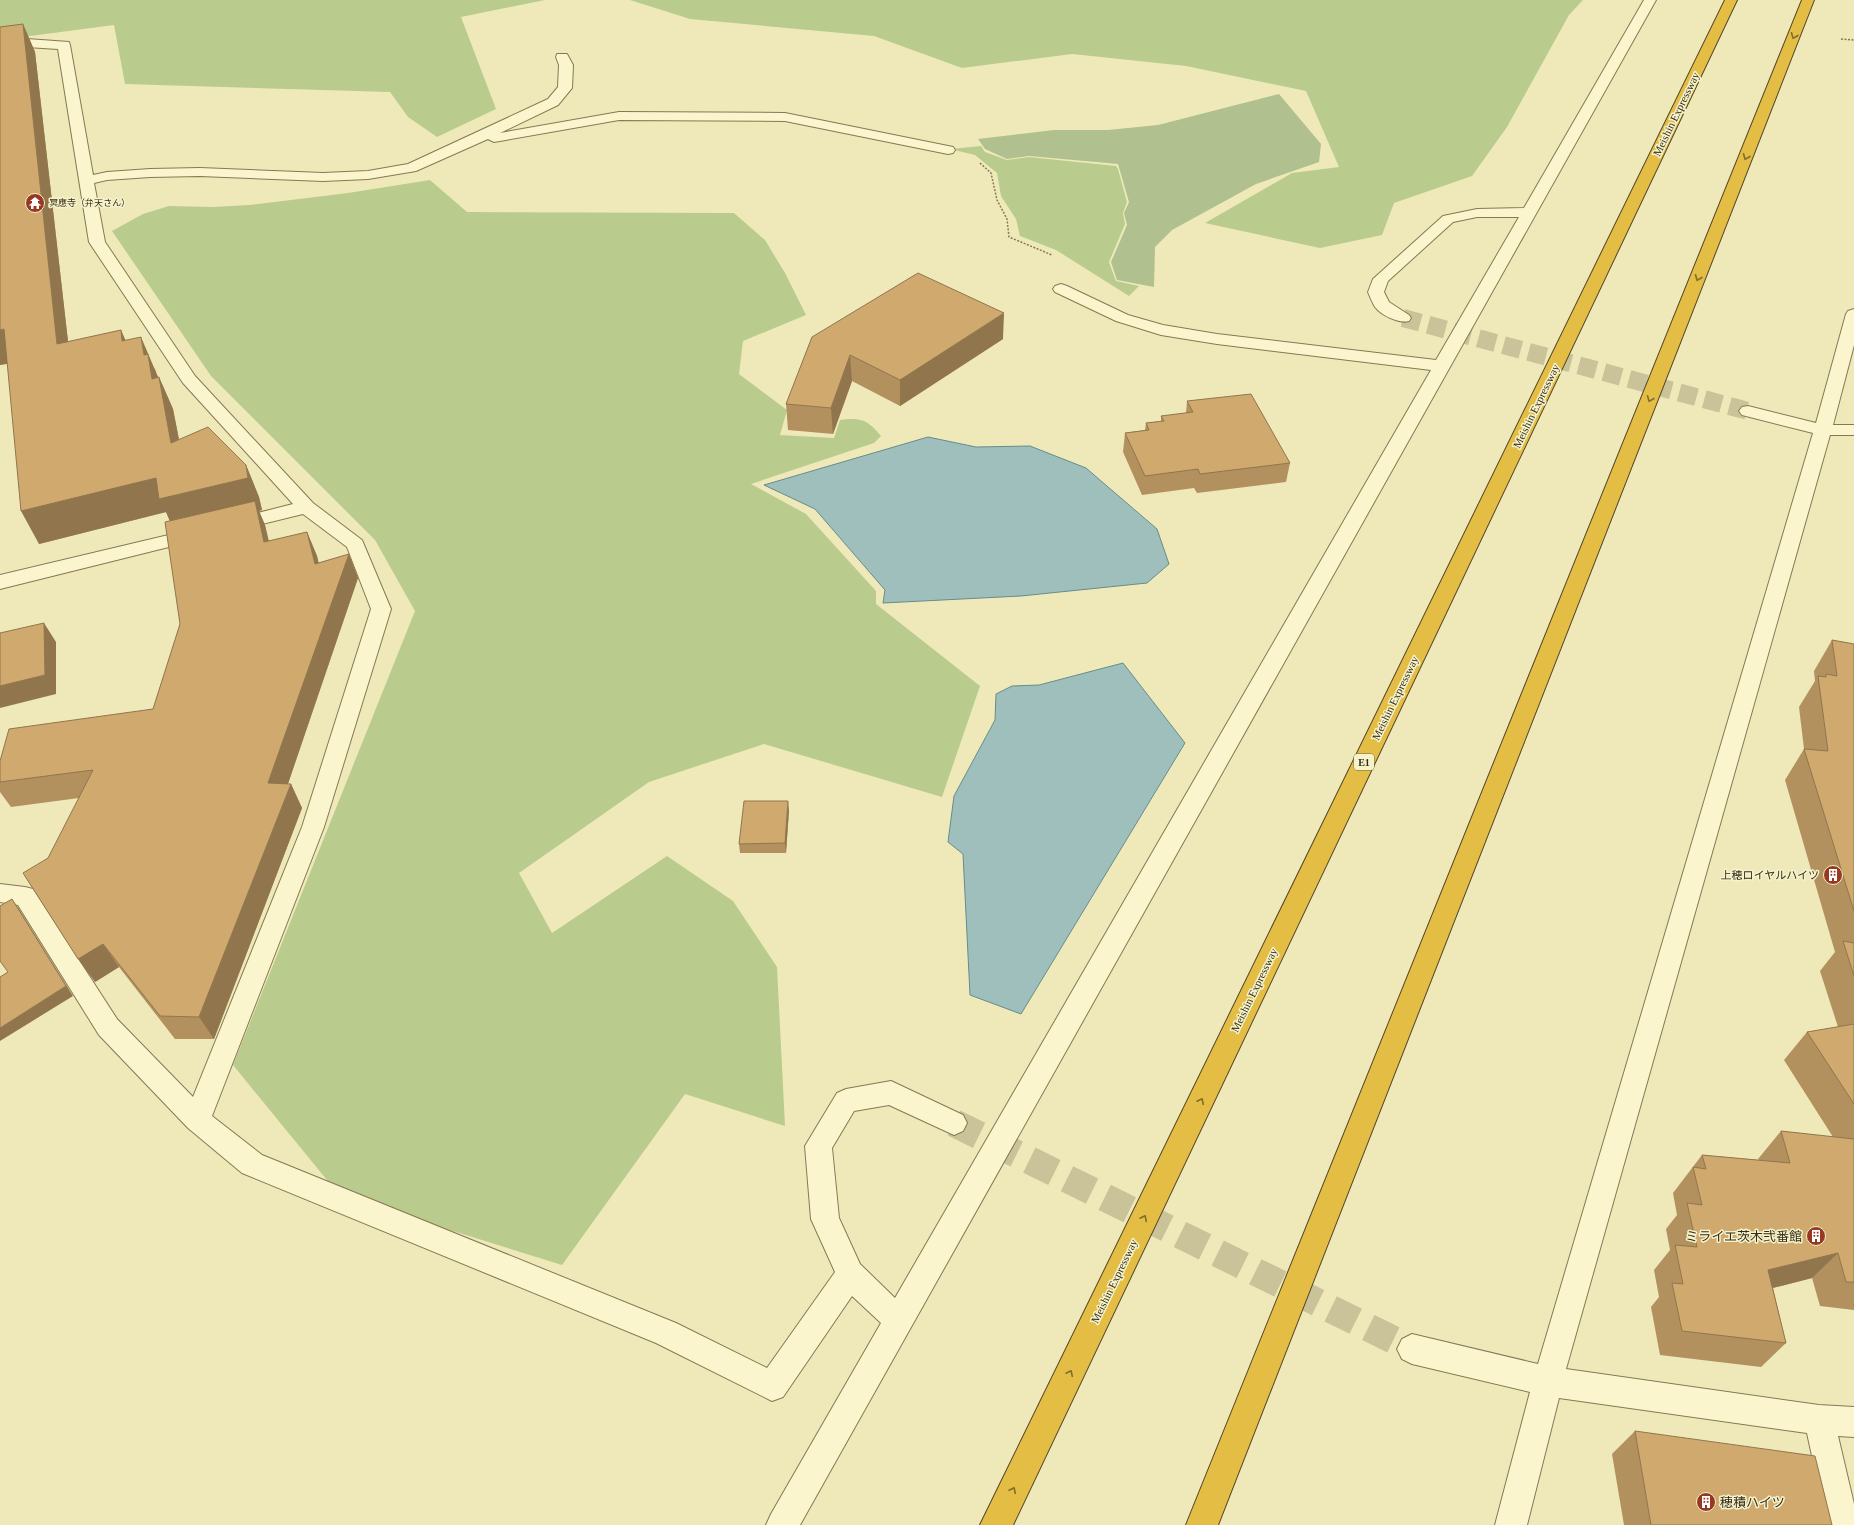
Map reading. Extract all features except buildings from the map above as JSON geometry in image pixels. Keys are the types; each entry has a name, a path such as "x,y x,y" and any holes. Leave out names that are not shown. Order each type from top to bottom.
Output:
{"highway":[{"name":"Meishin Expressway","path":"996,1525 1731,0"},
{"path":"1202,1525 1808,0"}],"street":[{"path":"782,1525 1650,0"},
{"path":"0,46 27,43 64,45 88,180 97,242 189,379 306,507 355,544 381,609 314,827 197,1120"},
{"path":"88,180 142,173 185,172 324,177 368,175 411,168 470,142 553,102 566,88 566,65 562,57"},
{"path":"470,142 619,116 785,117 948,150"},
{"path":"1404,318 1382,305 1376,292 1381,279 1448,219 1477,214 1530,212"},
{"path":"1061,289 1122,318 1161,330 1217,340 1443,366"},
{"path":"1511,1525 1548,1381 1823,430 1854,314"},
{"path":"1748,411 1823,430 1854,430"},
{"path":"0,582 306,507"},
{"path":"0,893 25,896 108,1028 197,1120 252,1164 666,1333 772,1386 850,1274"},
{"path":"898,1320 850,1274 826,1219 818,1146 846,1102 891,1093 954,1123"},
{"path":"1412,1349 1548,1381 1819,1420 1854,1422"},
{"path":"1819,1420 1843,1525"}],"path":[{"path":"1842,38 1854,40"},
{"path":"948,150 975,158 991,173 996,200 1008,219 1009,237 1045,251 1058,259"}],"green space":[{"path":"0,0 545,0 461,17 496,109 437,137 408,117 390,92 125,84 114,25 0,40"},
{"path":"630,0 1583,0 1569,15 1507,127 1472,176 1394,203 1382,235 1320,248 1205,223 1292,173 1339,167 1306,91 1186,66 1072,54 962,68 874,36 690,19"},
{"path":"1279,94 1321,144 1319,162 1256,184 1172,230 1155,247 1154,287 1117,280 1111,262 1127,225 1124,213 1129,202 1118,164 1029,156 1007,159 985,149 978,139 1054,130 1108,130 1158,125"},
{"path":"981,146 985,152 1007,160 1029,157 1116,166 1127,202 1123,213 1125,224 1109,262 1116,281 1139,286 1129,296 1056,250 1020,236 1016,219 1001,196 997,173 975,155 950,149"},
{"path":"430,180 467,212 734,213 765,240 785,273 806,315 743,341 739,374 787,410 780,435 834,438 840,420 853,419 868,423 881,436 874,443 751,484 806,514 876,591 876,604 980,686 942,797 764,744 649,782 519,873 552,933 667,856 733,901 777,967 785,1126 685,1094 562,1265 340,1196 233,1065 415,611 375,540 211,376 112,231 143,214 169,206 213,207 249,205 348,193"}],"water":[{"path":"928,437 976,447 1030,446 1086,468 1157,529 1169,564 1147,583 1021,596 883,603 885,590 815,509 764,485"},
{"path":"1123,663 1185,743 1021,1014 970,995 963,854 948,842 954,796 995,720 996,694 1012,686 1039,685"}],"tunnel":[{"path":"1403,318 1748,411"},
{"path":"954,1123 1412,1349"}],"place":[{"name":"冥應寺（弁天さん）","path":"35,203"},
{"name":"上穂ロイヤルハイツ","path":"1833,875"},
{"name":"ミライエ茨木弐番館","path":"1816,1236"},
{"name":"穂積ハイツ","path":"1706,1502"}]}
